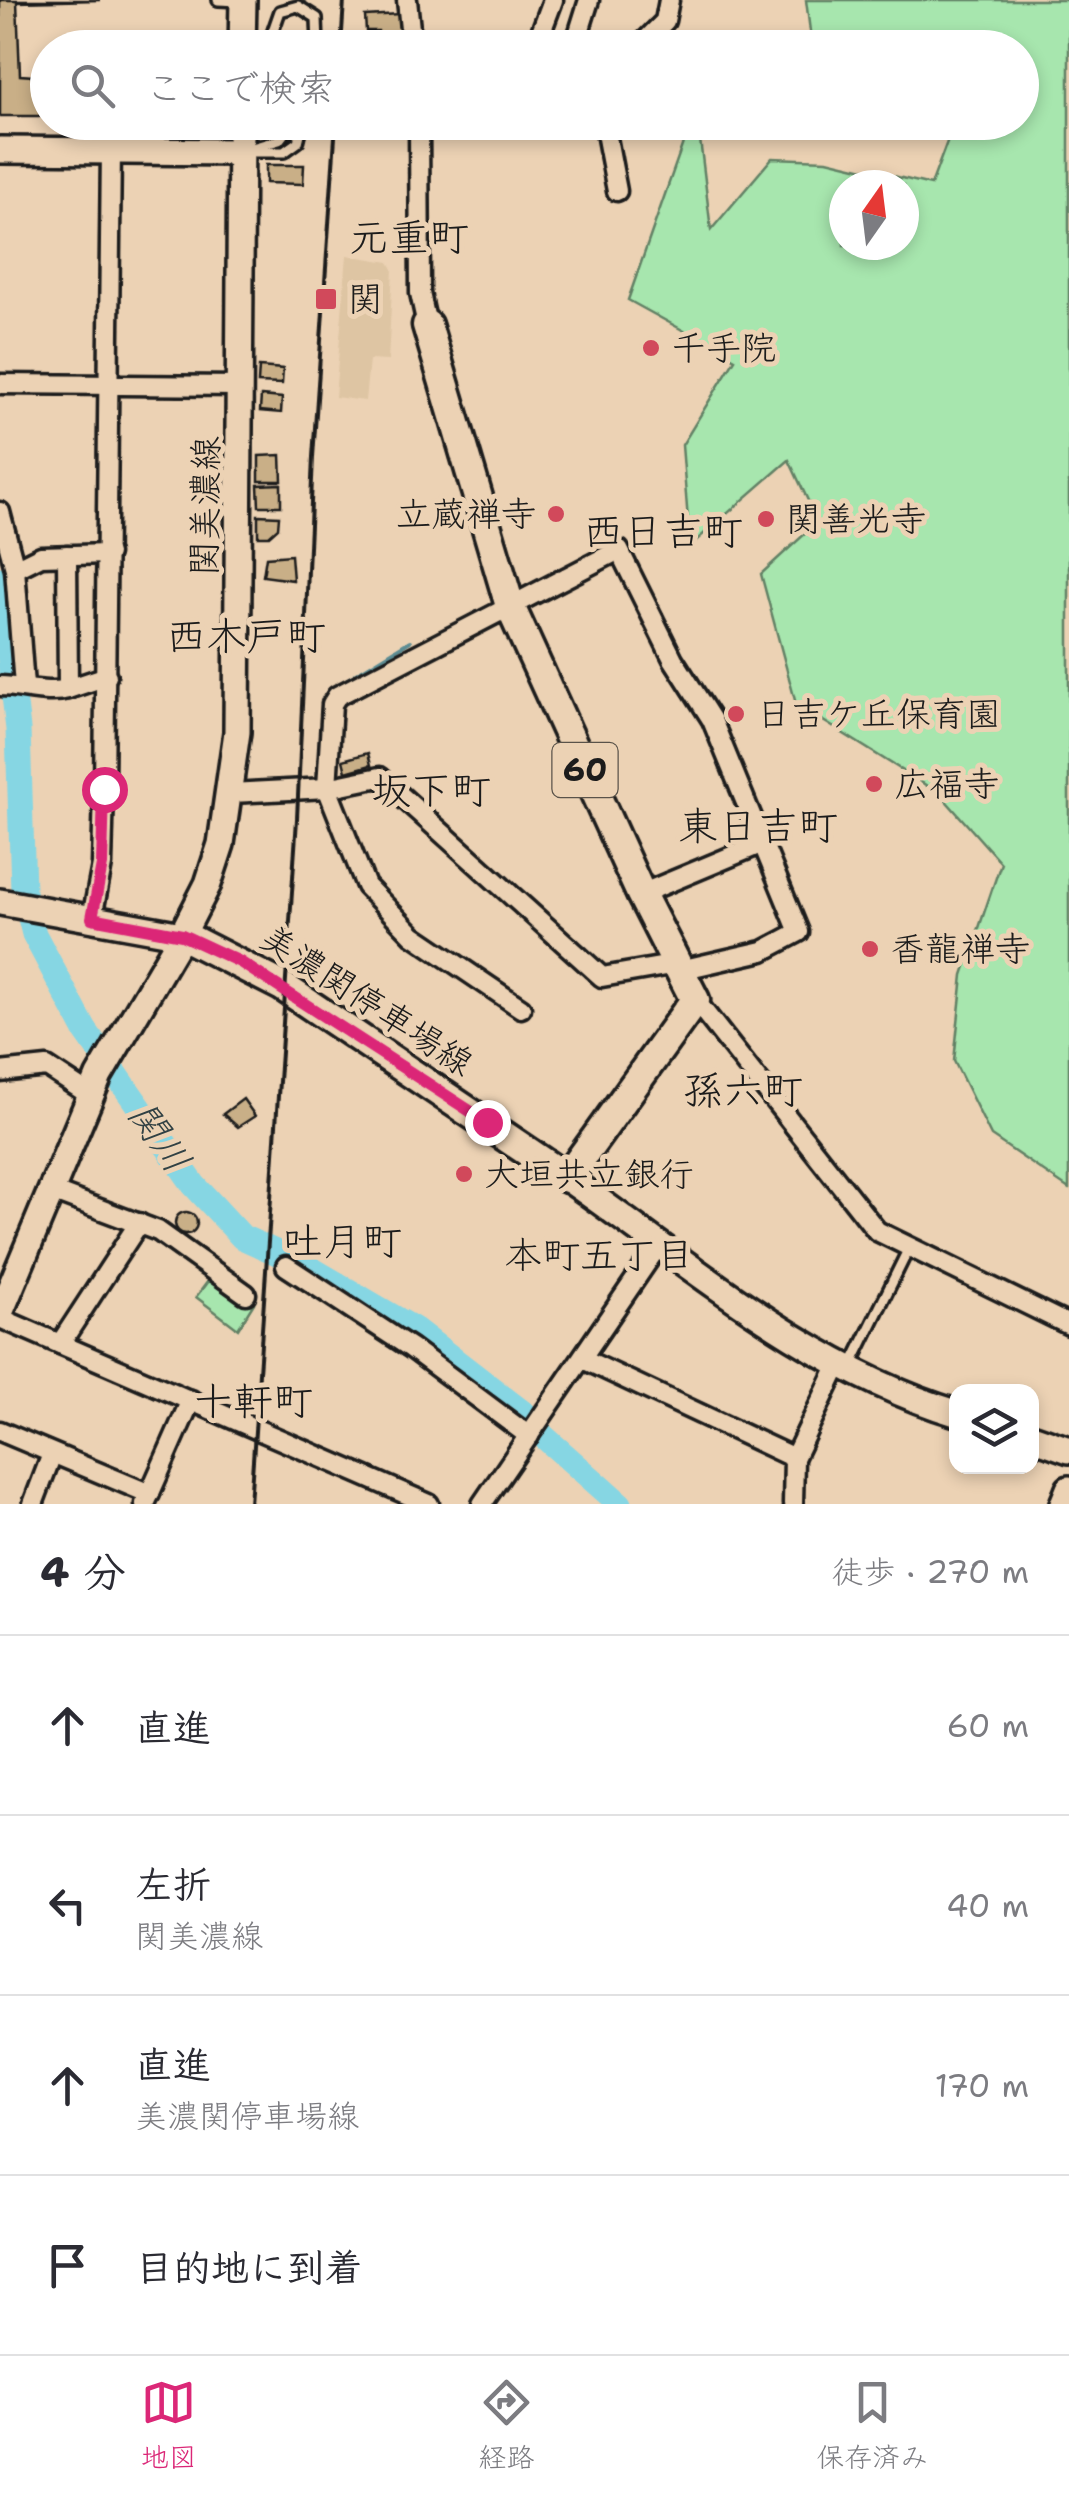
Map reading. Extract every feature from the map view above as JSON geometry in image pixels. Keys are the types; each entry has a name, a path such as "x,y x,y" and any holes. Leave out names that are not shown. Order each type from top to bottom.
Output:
{"main road":[{"name":"60","path":"427,325 510,606 641,894 695,1000"},
{"name":"美濃関停車場線","path":"182,935 282,986 567,1178"},
{"path":"567,1178 695,1000"}],"street":[{"path":"242,30 243,0"},
{"path":"407,0 410,30"},
{"path":"541,30 553,0"},
{"path":"580,30 589,0"},
{"path":"655,30 665,20 669,0"},
{"name":"関美濃線","path":"0,1315 95,1086 208,884 231,794 238,732 240,140"},
{"path":"419,140 420,293 427,325"},
{"path":"607,140 616,191"},
{"path":"92,918 102,865 107,676 111,149"},
{"path":"0,150 240,152"},
{"path":"0,384 241,386"},
{"path":"0,512 16,569 24,686"},
{"path":"231,794 327,788 380,777 602,976 763,951 799,932 712,720 673,659 619,550 336,696 327,788 366,886 412,935 521,1008"},
{"path":"16,569 41,556 108,554"},
{"path":"67,556 68,688"},
{"path":"0,686 24,686 54,693 107,676"},
{"path":"641,894 763,843"},
{"path":"0,902 182,935"},
{"path":"695,1000 877,1230 1069,1325"},
{"path":"0,1072 48,1066 95,1086"},
{"path":"567,1178 843,1369 904,1397 949,1411"},
{"path":"49,1190 139,1223 183,1244 246,1294"},
{"path":"60,1344 139,1223"},
{"path":"482,1504 660,1243"},
{"path":"286,1266 412,1348 530,1435"},
{"path":"0,1315 429,1504"},
{"path":"583,1359 794,1458"},
{"path":"794,1504 794,1458 843,1369"},
{"path":"0,1431 148,1499 191,1400"},
{"path":"1039,1439 1069,1450"},
{"path":"34,1504 52,1454"},
{"path":"1063,1504 1069,1489"}],"lane":[{"path":"218,0 243,0"},
{"path":"274,30 280,11 298,6 317,18 317,30"},
{"path":"240,152 280,140"},
{"path":"240,152 284,152 298,140"},
{"path":"843,1369 909,1248"}],"shaded area":[{"path":"347,255 389,262 393,269 388,361 369,360 365,401 335,397"}],"green space":[{"path":"806,0 1069,0 1069,1189 991,1136 954,1061 963,975 1001,863 940,794 796,704 761,574 818,522 789,460 690,546 682,445 735,359 628,300 684,140 700,140 711,230 772,158 827,160 869,170 829,170 829,260 919,260 919,182 931,185 948,140 1039,140 1039,30 810,30"},
{"path":"214,1273 254,1303 238,1329 196,1297"}],"building":[{"path":"0,0 100,0 17,2 20,75 30,76 30,116 0,116"},
{"path":"400,14 401,30 366,30 365,16"},
{"path":"266,165 304,165 303,184 266,183"},
{"path":"259,367 283,369 282,384 258,383"},
{"path":"261,396 282,398 281,413 260,411"},
{"path":"281,455 282,481 259,481 259,456"},
{"path":"281,484 281,506 259,506 258,485"},
{"path":"258,515 279,516 278,528 269,536 258,536"},
{"path":"291,555 293,580 263,576 266,557"},
{"path":"368,753 371,765 346,772 343,760"},
{"path":"243,1099 255,1116 238,1127 223,1114"},
{"path":"186,1212 194,1215 194,1231 186,1234 178,1231 175,1223 178,1215"}],"waterway":[{"name":"関川","path":"0,579 18,729 23,890 34,934 85,1030 194,1185 242,1237 308,1267 414,1329 527,1416 543,1436 620,1504"},
{"path":"338,685 410,641"}],"railway":[{"path":"342,30 344,0"},
{"path":"250,1504 297,819 313,457 335,140"}],"place":[{"name":"関","path":"326,299"},
{"name":"千手院","path":"651,348"},
{"name":"立蔵禅寺","path":"556,514"},
{"name":"関善光寺","path":"766,519"},
{"name":"日吉ケ丘保育園","path":"736,714"},
{"name":"広福寺","path":"874,784"},
{"name":"香龍禅寺","path":"870,949"},
{"name":"大垣共立銀行","path":"464,1174"}],"district":[{"name":"元重町","path":"409,237"},
{"name":"西日吉町","path":"663,531"},
{"name":"西木戸町","path":"246,636"},
{"name":"坂下町","path":"431,790"},
{"name":"東日吉町","path":"758,826"},
{"name":"孫六町","path":"743,1090"},
{"name":"吐月町","path":"342,1241"},
{"name":"本町五丁目","path":"599,1255"},
{"name":"十軒町","path":"253,1401"}],"route":[{"path":"104,789 102,865 92,918 182,935 240,962 487,1122"}]}
